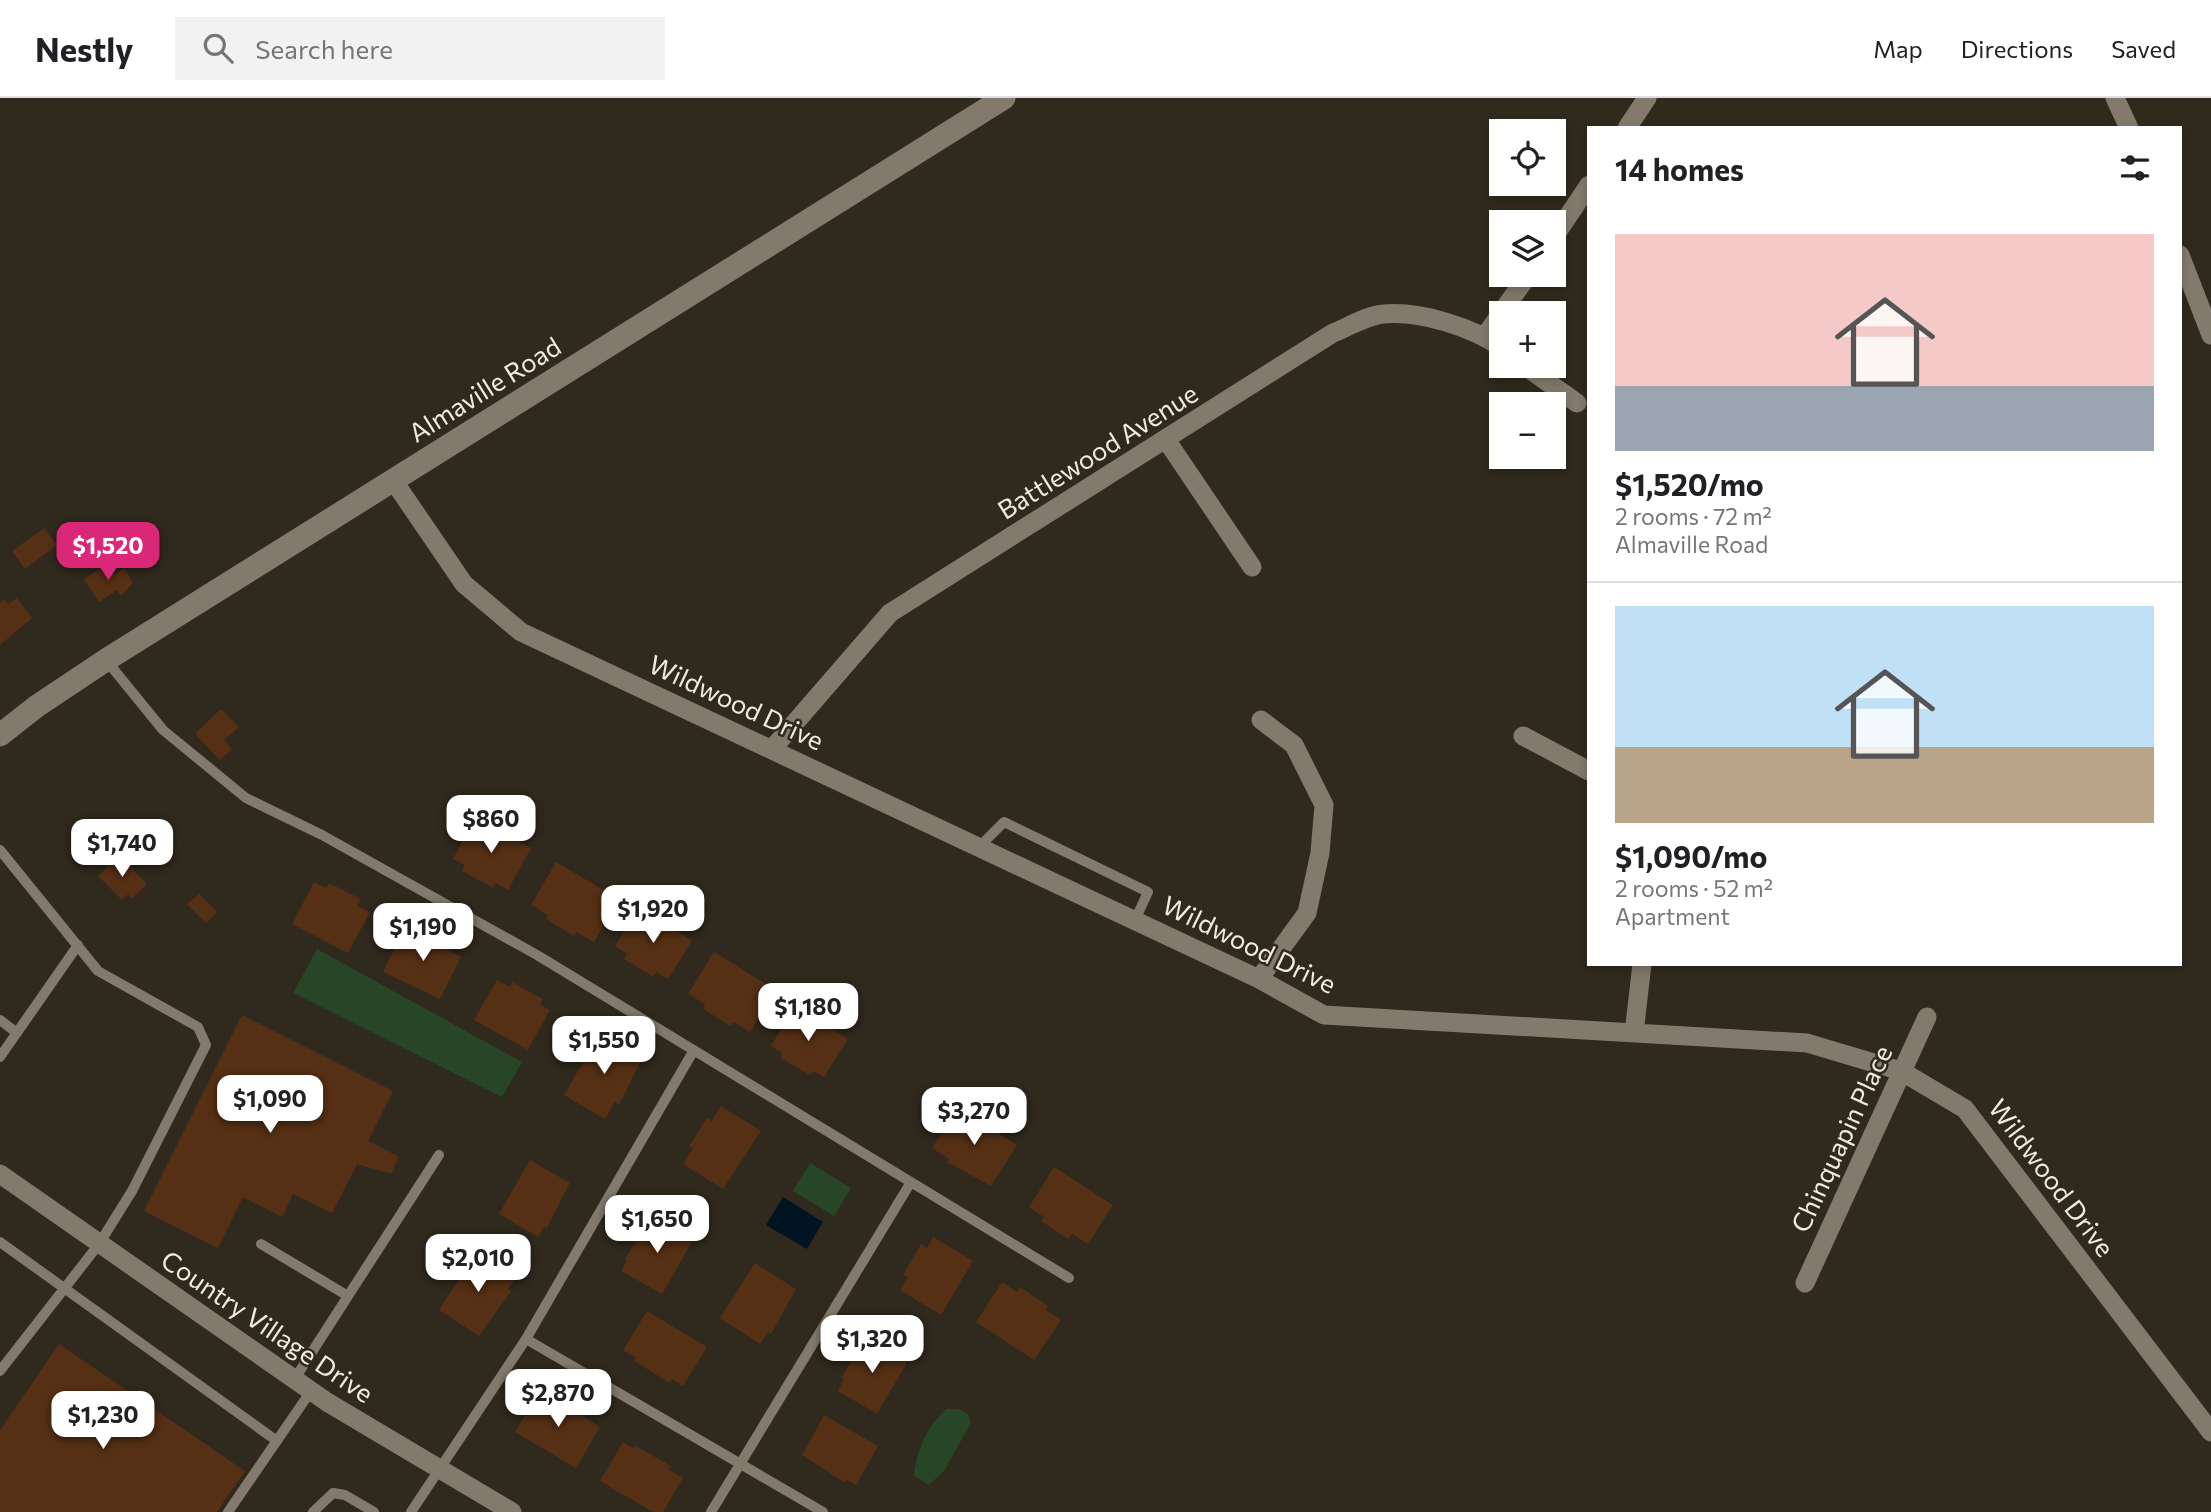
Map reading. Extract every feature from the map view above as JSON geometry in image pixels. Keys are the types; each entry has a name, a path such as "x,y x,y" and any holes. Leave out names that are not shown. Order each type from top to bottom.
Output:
{"street":[{"name":"Almaville Road","path":"0,736 37,706 106,660 1003,98"},
{"path":"1628,126 1647,98"},
{"path":"2115,98 2128,126"},
{"path":"1566,219 1587,188"},
{"path":"2182,260 2211,335"},
{"path":"1485,336 1520,287"},
{"name":"Battlewood Avenue","path":"773,748 890,613 1167,441 1333,333 1383,314 1443,321 1489,339"},
{"path":"1541,378 1577,404"},
{"path":"1167,441 1252,567"},
{"name":"Wildwood Drive","path":"393,480 464,584 521,632 773,748 1259,979 1324,1015 1807,1043 1901,1071 1965,1109 2211,1432"},
{"path":"1259,979 1307,913 1320,853 1324,805 1294,746 1261,720"},
{"path":"1523,736 1587,770"},
{"path":"1634,1033 1642,966"},
{"name":"Chinquapin Place","path":"1805,1283 1927,1017"},
{"name":"Country Village Drive","path":"0,1174 311,1391 512,1512"}],"lane":[{"path":"106,660 163,730 246,798 322,835 513,942 1069,1278"},
{"path":"980,846 1004,822 1148,892 1135,920"},
{"path":"0,850 98,971 198,1027 206,1045 132,1191 99,1244 0,1371"},
{"path":"0,1056 78,945"},
{"path":"0,1020 17,1033"},
{"path":"411,1512 526,1339 694,1050"},
{"path":"295,1380 439,1155"},
{"path":"711,1512 912,1182"},
{"path":"0,1242 277,1441"},
{"path":"261,1244 348,1296"},
{"path":"526,1339 823,1512"},
{"path":"228,1512 311,1391"},
{"path":"313,1512 334,1493 345,1495 374,1512"}],"green space":[{"path":"317,949 522,1062 502,1097 293,993"},
{"path":"810,1163 851,1188 834,1216 793,1191"},
{"path":"947,1409 958,1409 968,1414 971,1423 944,1471 929,1485 914,1476 917,1457 934,1422"}],"water":[{"path":"783,1197 823,1222 807,1249 766,1225"}],"building":[{"path":"44,528 57,545 25,569 12,551"},
{"path":"107,564 114,575 124,568 133,583 121,596 117,590 99,602 84,579"},
{"path":"17,598 32,618 0,645 0,603 4,599 8,604"},
{"path":"221,709 239,727 224,740 232,749 220,760 195,734"},
{"path":"475,818 531,848 508,890 495,883 493,888 462,871 465,865 453,859"},
{"path":"119,855 147,884 132,899 128,894 122,900 98,876"},
{"path":"556,862 619,899 594,942 576,932 574,936 546,919 548,915 531,905"},
{"path":"314,882 326,888 329,883 361,899 357,906 370,912 348,953 292,924"},
{"path":"199,894 217,912 206,923 187,904"},
{"path":"640,907 692,941 668,979 656,972 653,977 624,959 627,954 615,946"},
{"path":"403,930 417,936 419,931 450,946 448,950 461,957 440,999 383,972"},
{"path":"714,952 776,990 750,1032 734,1022 731,1026 703,1009 705,1004 688,994"},
{"path":"497,980 510,987 512,982 543,999 540,1005 550,1010 528,1050 474,1020"},
{"path":"795,1006 848,1039 824,1077 813,1071 810,1075 780,1058 783,1054 771,1046"},
{"path":"242,1015 393,1091 368,1141 399,1157 391,1174 357,1164 332,1213 293,1194 282,1217 243,1197 218,1248 144,1211"},
{"path":"600,1033 642,1058 619,1105 615,1102 605,1119 564,1095"},
{"path":"721,1106 761,1131 723,1189 683,1164 693,1148 689,1146 707,1118 712,1121"},
{"path":"958,1108 1017,1145 991,1186 947,1162 949,1159 932,1148"},
{"path":"530,1160 570,1183 547,1228 544,1227 538,1237 499,1214"},
{"path":"1054,1167 1113,1205 1088,1244 1072,1234 1068,1239 1041,1221 1044,1217 1029,1207"},
{"path":"652,1216 693,1240 662,1294 621,1271 627,1260 625,1259"},
{"path":"933,1237 973,1261 941,1315 900,1290 908,1278 903,1275 921,1244 927,1248"},
{"path":"477,1251 517,1276 508,1289 511,1291 479,1336 439,1310"},
{"path":"755,1263 796,1289 771,1334 768,1332 760,1344 720,1318"},
{"path":"1002,1282 1017,1292 1020,1287 1048,1306 1046,1310 1061,1320 1034,1360 976,1322"},
{"path":"647,1311 707,1347 683,1386 672,1379 670,1383 634,1361 636,1358 623,1350"},
{"path":"870,1338 908,1361 877,1414 838,1391 844,1379 841,1378 860,1347 863,1349"},
{"path":"59,1344 245,1471 217,1512 0,1512 0,1430"},
{"path":"539,1392 551,1399 553,1397 600,1427 576,1468 515,1432"},
{"path":"824,1415 878,1446 856,1485 846,1479 844,1482 802,1455"},
{"path":"623,1442 635,1449 636,1446 671,1466 669,1470 683,1478 663,1512 653,1512 600,1481"}]}
